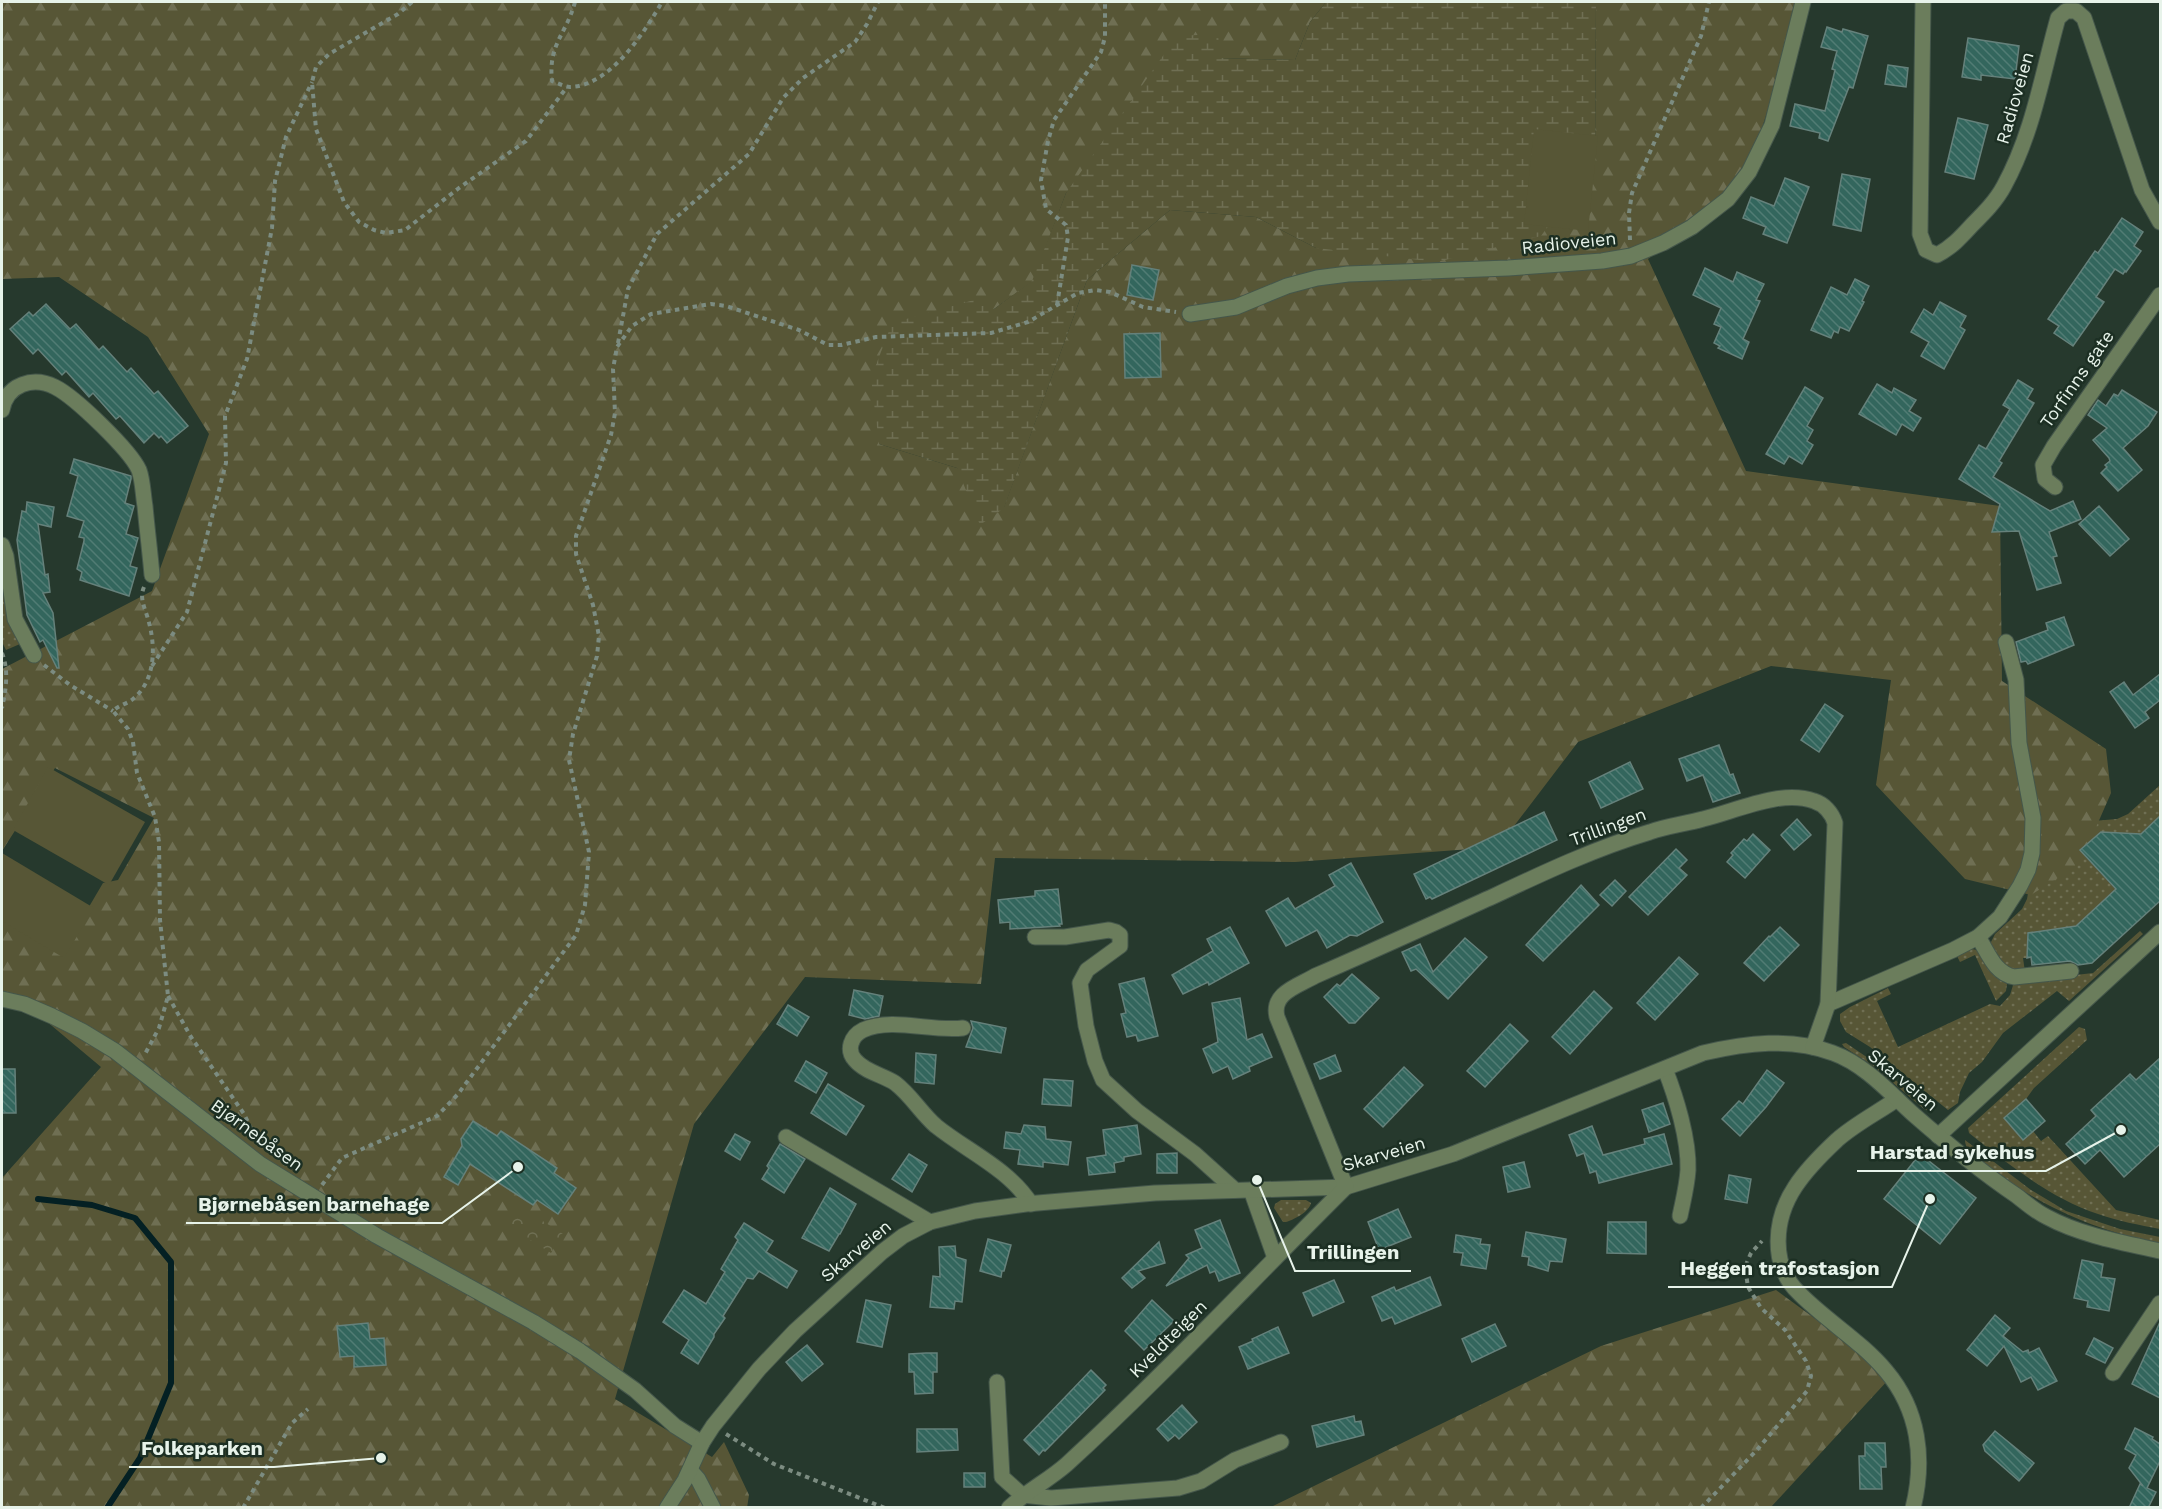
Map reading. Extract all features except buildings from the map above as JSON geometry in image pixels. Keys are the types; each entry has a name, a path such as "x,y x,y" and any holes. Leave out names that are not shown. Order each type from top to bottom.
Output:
{"street":[{"name":"Radioveien","path":"1190,314 1236,308 1287,286 1317,278 1348,274 1508,268 1602,261 1631,256 1663,243 1699,222 1728,199 1749,172 1772,125 1803,2"},
{"name":"Radioveien","path":"1923,2 1920,234 1926,250 1937,255 1951,248 1992,204 2004,186 2033,119 2039,86 2058,18 2066,11 2076,11 2084,18 2142,190 2160,222"},
{"name":"Torfinns gate","path":"2055,487 2045,479 2043,465 2160,295"},
{"path":"2,410 7,395 18,385 45,383 71,397 122,447 139,471 152,574"},
{"path":"2,545 6,556 15,619 34,655"},
{"path":"1828,1004 1978,937 2000,917 2028,870 2032,853 2032,808 2019,743 2016,680 2006,642"},
{"name":"Trillingen","path":"1346,1187 1277,1017 1275,1010 1279,997 1315,976 1568,862 1666,827 1773,800 1816,801 1832,814 1835,823 1828,1004 1813,1047"},
{"path":"1035,937 1065,937 1109,930 1120,935 1119,946 1087,970 1080,983 1086,1026 1095,1061 1103,1080 1137,1111 1243,1190 1275,1258"},
{"path":"1938,1136 2160,932"},
{"path":"1978,937 1997,968 2006,976 2071,971"},
{"name":"Bjørnebåsen","path":"2,999 24,1004 82,1031 115,1051 260,1164 387,1242 533,1322 580,1351 635,1390 675,1426 702,1443"},
{"path":"963,1028 948,1030 879,1026 864,1029 852,1039 851,1053 855,1060 863,1066 897,1084 936,1126 1002,1173 1024,1193 1031,1204"},
{"name":"Skarveien","path":"667,1508 713,1426 759,1369 803,1323 882,1252 903,1236 930,1222 975,1211 1155,1193 1346,1187 1453,1154 1703,1053 1737,1045 1778,1042 1835,1053 1851,1062 1897,1099 1989,1177 2047,1217 2095,1235 2160,1251"},
{"path":"1665,1069 1675,1098 1687,1156 1687,1187 1680,1216"},
{"path":"1897,1099 1838,1139 1815,1162 1794,1188 1781,1220 1777,1245 1782,1269 1796,1291 1886,1371 1910,1412 1917,1433 1920,1453 1913,1508"},
{"path":"786,1137 930,1222"},
{"name":"Kveldteigen","path":"1009,1508 1022,1495 1064,1467 1136,1399 1346,1187"},
{"path":"2113,1374 2160,1303"},
{"path":"997,1382 1002,1478 1022,1495 1065,1498 1088,1494 1178,1488 1201,1481 1235,1460 1281,1442"},
{"path":"690,1470 698,1479 713,1508"}],"path":[{"path":"113,711 132,700 142,689 149,679 153,666 187,612 226,464 225,416 247,359 272,228 275,181 286,136 312,82 316,67 329,54 398,14 412,2"},
{"path":"575,2 570,19 554,48 550,64 552,81 567,87 588,84 622,60 662,2"},
{"path":"313,1197 342,1158 437,1116 458,1094 576,935 585,905 589,852 569,760 573,734 597,656 599,636 593,605 576,554 576,536 611,435 615,413 613,369 628,289 657,234 748,154 783,98 803,78 855,42 878,2"},
{"path":"1057,305 1068,237 1066,225 1046,209 1041,180 1054,120 1101,52 1105,38 1105,2"},
{"path":"1631,256 1629,213 1632,193 1701,36 1709,2"},
{"path":"312,82 316,129 344,202 359,222 387,233 405,230 459,188 526,141 567,87"},
{"path":"617,347 632,326 651,314 711,304 726,306 799,330 828,345 842,345 876,337 991,333 1028,322 1078,293 1095,290 1110,292 1143,308 1190,314"},
{"path":"152,574 142,590 142,602 149,621 153,666"},
{"path":"2,653 7,686 2,708"},
{"path":"34,655 70,685 113,711 128,729 133,742 136,773 155,817 159,842 160,920 168,996 159,1028 136,1067"},
{"path":"168,996 191,1037 244,1114 260,1150 260,1164"},
{"path":"1701,1508 1756,1451 1807,1391 1811,1376 1806,1361 1785,1330 1761,1308 1748,1287 1746,1267 1751,1252 1781,1220"},
{"path":"243,1508 292,1423 308,1409"},
{"path":"713,1426 774,1464 885,1508"},
{"path":"954,1508 979,1508"}],"green space":[{"path":"2,2 1326,2 1310,22 1295,60 1220,58 1066,193 1033,281 994,309 879,444 957,468 1004,507 1087,280 1170,210 1256,217 1316,248 1595,162 1596,2 1801,2 1745,183 1648,259 1746,471 2000,506 2002,681 2106,749 2111,793 2080,864 2031,895 1965,879 1876,785 1891,680 1771,666 1578,742 1498,847 1295,862 995,858 981,984 805,977 694,1124 615,1399 712,1457 724,1442 749,1495 747,1508 2,1507 2,1178 101,1067 33,1010 2,1007 2,912 63,951 103,883 118,880 154,818 55,768 2,851 2,669 152,591 209,434 148,337 59,277 2,279"},
{"path":"1326,2 1596,2 1595,162 1541,236 1437,262 1316,248 1256,217 1170,210 1087,280 1004,508 980,525 957,468 879,444 871,378 892,323 974,300 994,309 1032,281 1066,193 1177,36 1218,34 1220,58 1295,60 1310,22"},
{"path":"1534,129 1598,136 1588,231 1524,224"},
{"path":"2,561 20,644 6,650 2,642"},
{"path":"48,767 145,822 109,885 13,830"},
{"path":"2160,785 2160,818 2143,835 2081,852 2116,890 2076,928 2027,934 2027,958 2023,958 2025,972 2009,971 1989,946 1995,934 2022,909 2027,899 2030,882 2093,821 2117,819 2128,814"},
{"path":"2,853 94,908 64,958 2,921"},
{"path":"2140,931 2143,934 2069,1001 2057,991 2003,1033 1982,1062 1969,1073 1960,1092 1958,1103 1948,1110 1870,1047 1846,1032 1840,1021 1840,1014 1850,1007 1888,988 1891,994 1877,1001 1898,1047 1990,1004 2000,1006 2010,995 2014,982 2093,973"},
{"path":"1970,949 1981,953 1991,972 2007,984 2006,991 1996,1001 1975,955 1960,962 1957,956"},
{"path":"2079,1027 2085,1029 2087,1040 2034,1088 2026,1099 2033,1131 2041,1141 2048,1136 2116,1210 2160,1220 2160,1229 2106,1216 2063,1199 2014,1168 1969,1133 1968,1128"},
{"path":"1846,1043 1874,1062 1931,1112 1924,1109 1872,1065 1844,1047 1842,1044"},
{"path":"1965,1140 2031,1190 2066,1211 2120,1229 2160,1237 2160,1244 2090,1224 2049,1205 1977,1159 1967,1148"},
{"path":"1281,1200 1306,1200 1311,1203 1301,1215 1283,1222 1274,1208 1275,1204"},
{"path":"521,1207 563,1234 551,1253 502,1222 511,1208"},
{"path":"1776,1290 1832,1331 1889,1379 1771,1507 1269,1508 1601,1346"}],"waterway":[{"path":"38,1199 92,1205 135,1218 171,1262 171,1383 140,1458 107,1508"}],"place":[{"name":"Harstad sykehus","path":"2121,1130"},
{"name":"Bjørnebåsen barnehage","path":"518,1167"},
{"name":"Trillingen","path":"1257,1180"},
{"name":"Heggen trafostasjon","path":"1930,1199"},
{"name":"Folkeparken","path":"381,1458"}]}
